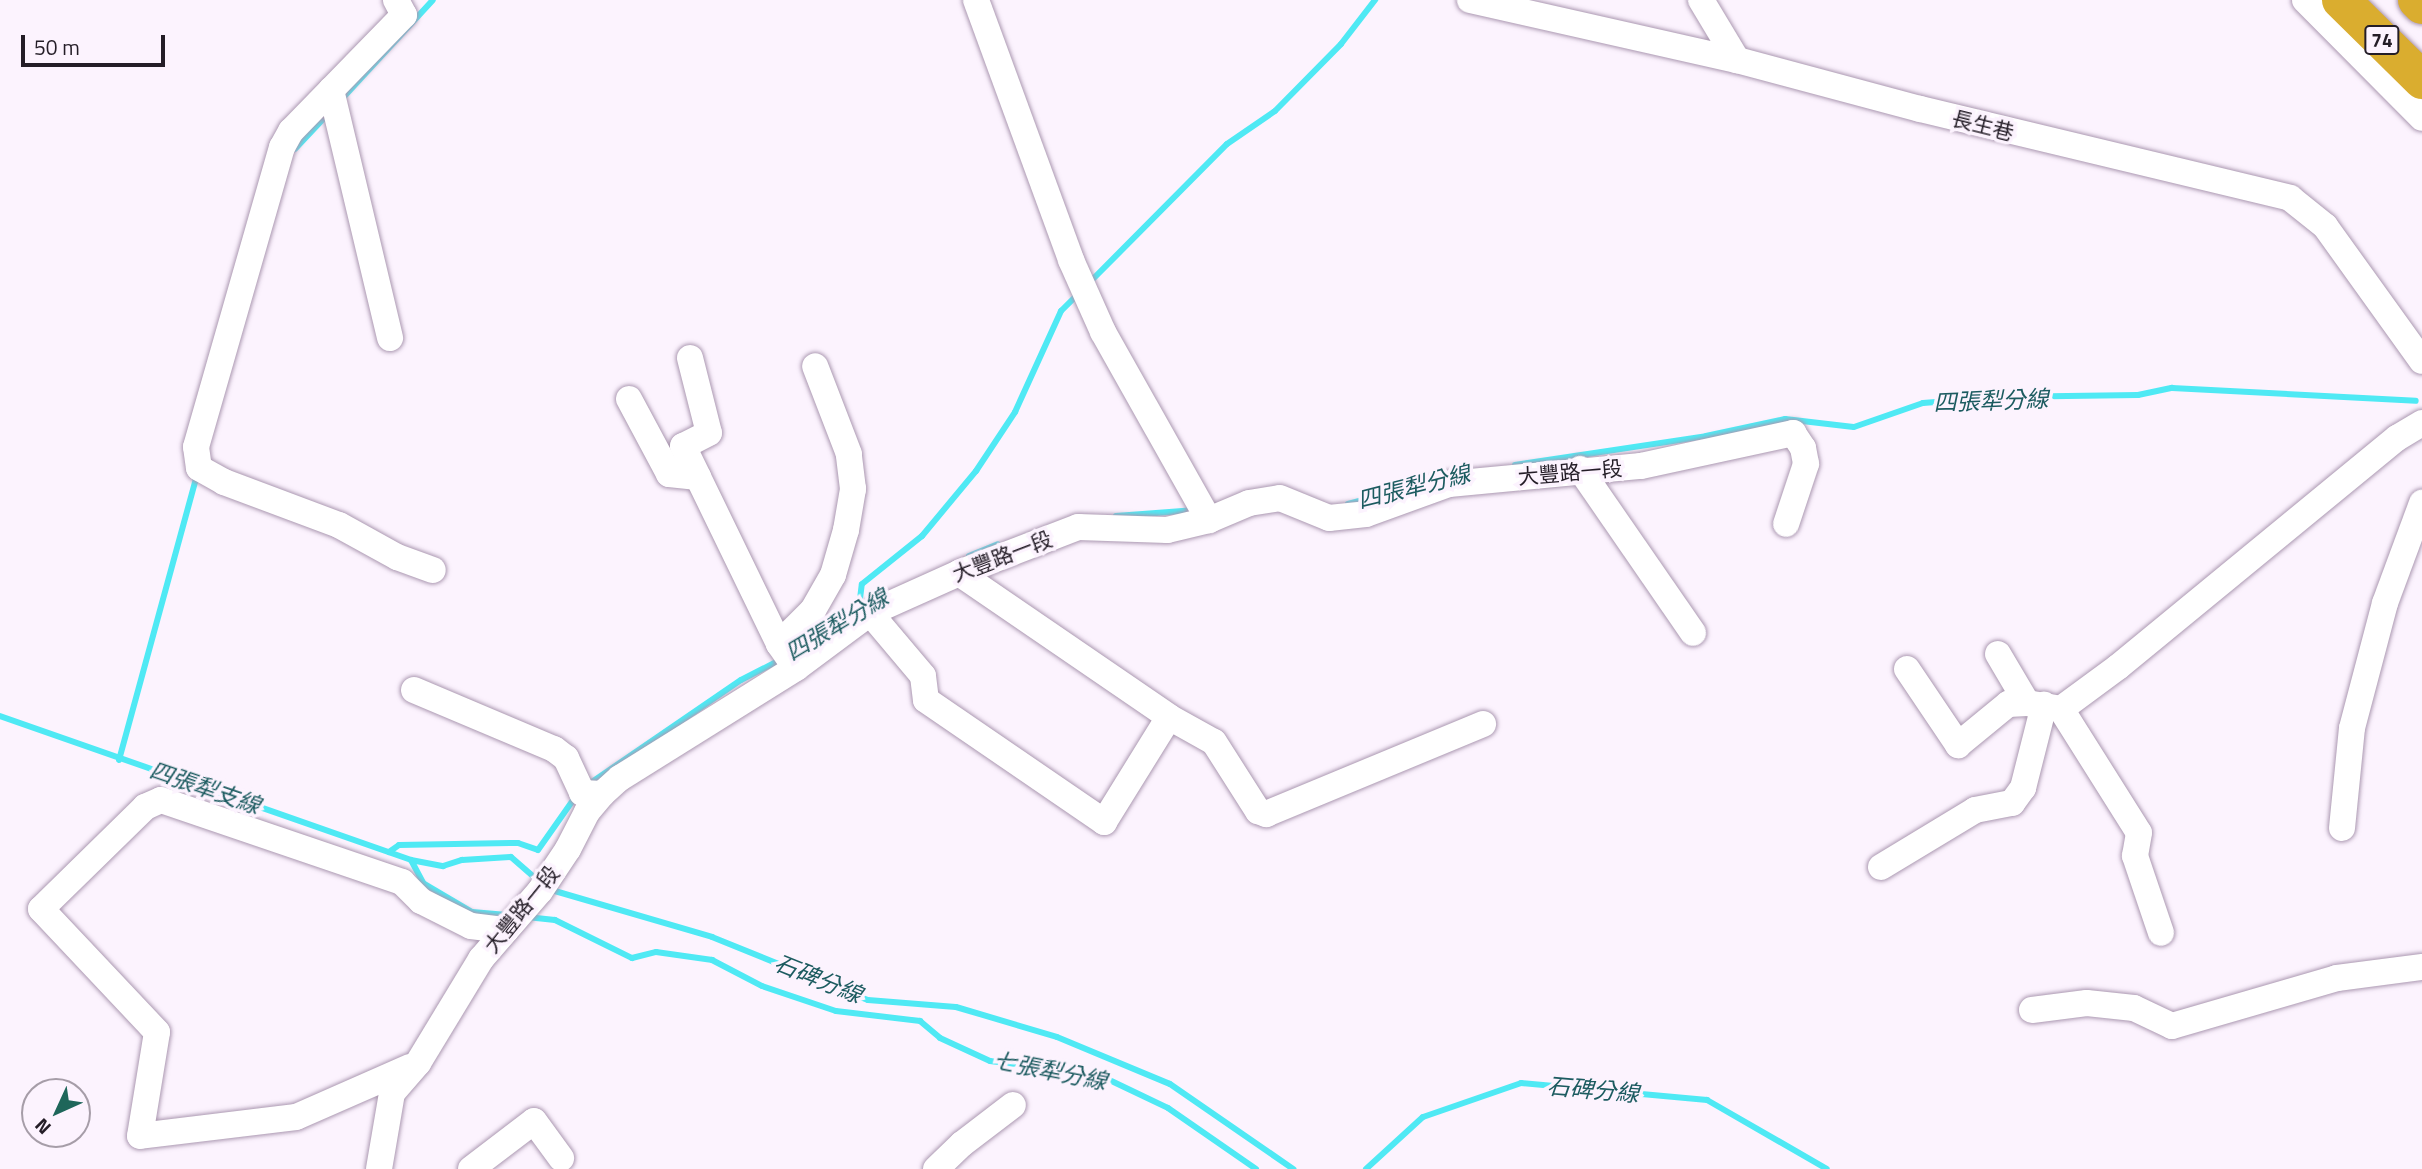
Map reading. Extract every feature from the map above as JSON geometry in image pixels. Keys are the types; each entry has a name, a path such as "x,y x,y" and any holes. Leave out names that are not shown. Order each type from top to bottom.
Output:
{"highway":[{"name":"74","path":"2341,0 2422,80"},
{"name":"74","path":"2372,0 2422,50"},
{"name":"74","path":"2417,0 2422,5"}],"street":[{"path":"396,0 404,15 291,131 282,146 196,447 199,468 224,482 339,525 397,557 433,570"},
{"path":"976,0 1071,260 1098,320 1209,520"},
{"name":"長生巷","path":"1470,0 1737,60 1920,109 2290,198 2325,226 2422,361"},
{"path":"1701,0 1737,60"},
{"path":"2305,0 2422,118"},
{"path":"331,90 390,338"},
{"path":"690,358 709,433 683,446 779,644 796,668"},
{"path":"779,644 813,610 833,575 846,530 853,489 849,454 816,366"},
{"path":"629,398 669,474 698,477"},
{"path":"1907,669 1958,745 2008,704 2044,705 2118,667 2397,438 2422,423"},
{"name":"大豐路一段","path":"379,1169 392,1093 418,1063 481,959 540,891 587,811 621,778 796,668 870,612 959,573 1078,527 1167,530 1209,520 1249,503 1280,498 1329,518 1366,514 1449,484 1580,469 1641,466 1793,433 1803,447 1806,464 1786,524"},
{"path":"1580,469 1693,633"},
{"path":"2342,828 2352,729 2385,603 2422,503"},
{"path":"959,573 1169,717 1214,742 1258,811 1266,814 1483,724"},
{"path":"870,612 923,676 926,700 1104,822 1169,717"},
{"path":"1998,654 2044,705 2139,833 2135,856 2161,933"},
{"path":"414,690 554,750 566,758 582,793 602,794"},
{"path":"1881,867 1975,810 2012,803 2023,788 2044,705"},
{"path":"418,1063 296,1117 140,1136 158,1032 41,909 145,807 162,800 402,882 421,901 471,926 506,930"},
{"path":"2032,1010 2099,1004 2134,1008 2172,1026 2337,978 2422,967"},
{"path":"936,1169 962,1144 1013,1105"},
{"path":"471,1169 534,1121 561,1158"}],"waterway":[{"path":"340,101 433,0"},
{"path":"1088,284 1227,144 1275,111 1341,44 1375,0"},
{"path":"295,149 328,114"},
{"path":"859,607 862,584 922,536 976,471 1015,412 1061,311 1078,294"},
{"name":"四張犁分線","path":"1515,465 1706,436 1785,419 1854,427 1923,403 1998,397 2138,395 2172,388 2416,401"},
{"path":"119,760 197,475"},
{"name":"四張犁分線","path":"1348,504 1385,494"},
{"name":"四張犁分線","path":"1116,516 1196,510"},
{"name":"四張犁分線","path":"969,556 998,544"},
{"name":"四張犁分線","path":"791,653 832,626"},
{"name":"四張犁分線","path":"589,784 741,680 782,659"},
{"name":"四張犁支線","path":"0,716 411,860 443,866 462,860 511,857 540,882"},
{"name":"四張犁分線","path":"389,852 399,845 518,843 538,850 576,796"},
{"name":"七張犁分線","path":"411,860 423,883 472,912 510,915"},
{"name":"石碑分線","path":"548,889 712,937 868,1000 956,1007 1057,1037 1170,1084 1293,1169"},
{"name":"七張犁分線","path":"527,917 555,920 632,958 656,952 712,960 762,986 836,1011 920,1021 940,1038 990,1061 1101,1076 1168,1108 1256,1169"},
{"name":"石碑分線","path":"1366,1169 1423,1117 1521,1083 1707,1100 1827,1169"}]}
